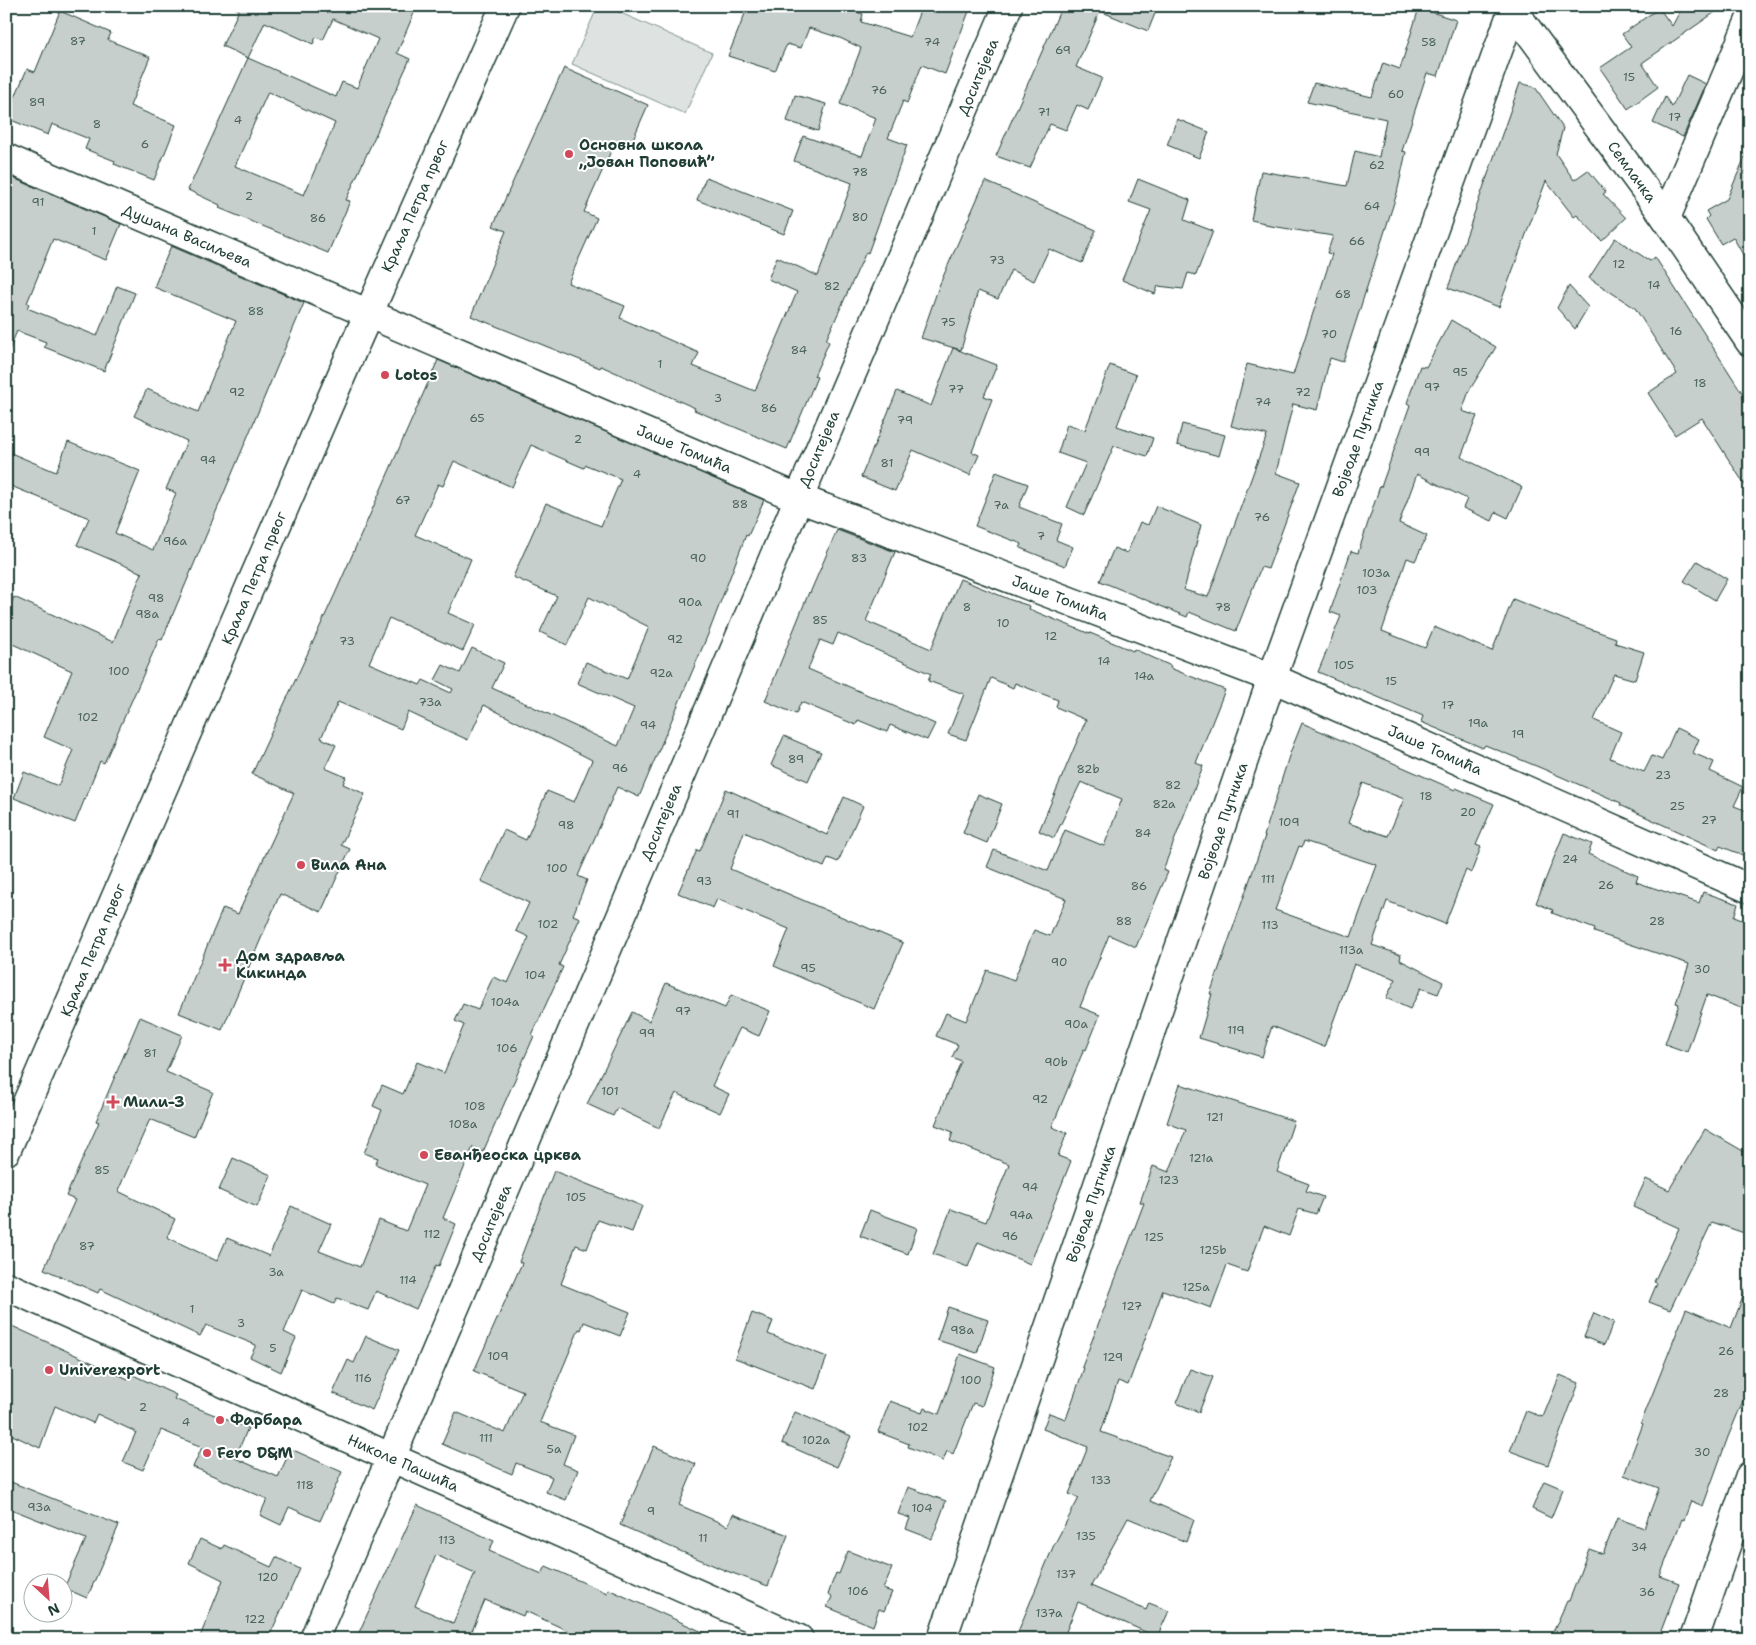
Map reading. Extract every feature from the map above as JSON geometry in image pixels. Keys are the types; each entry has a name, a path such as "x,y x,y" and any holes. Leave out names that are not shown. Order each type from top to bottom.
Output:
{"street":[{"name":"Краља Петра првог","path":"6,1151 368,314 505,6"},
{"name":"Доситејева","path":"314,1639 1008,6"},
{"name":"Семлачка","path":"1512,7 1666,218 1750,342"},
{"name":"Војводе Путника","path":"942,1639 1272,678 1512,7"},
{"path":"1666,218 1750,20"},
{"name":"Душана Васиљева","path":"6,158 368,314"},
{"name":"Јаше Томића","path":"368,314 798,498 1272,678 1750,889"},
{"name":"Николе Пашића","path":"6,1286 799,1639"},
{"path":"1694,1639 1750,1476"}],"shaded area":[{"path":"598,6 605,6 712,53 685,114 572,64"}],"building":[{"path":"231,6 417,6 397,53 410,59 346,200 350,201 328,253 219,208 220,205 188,190 248,58 222,46 239,10","holes":["333,19 378,39 357,88 342,82 336,97 248,58 265,22 313,44 316,37 323,40","268,92 335,123 304,195 235,166"]},
{"path":"748,6 838,6 863,14 861,22 910,37 922,6 971,6 945,74 922,65 907,103 903,101 888,138 907,145 868,253 866,252 826,340 829,342 814,376 817,377 787,449 694,410 695,408 601,366 600,368 471,316 506,231 493,226 564,68 648,105 629,148 615,142 584,212 597,218 568,283 625,306 620,318 699,353 693,366 755,391 797,292 768,279 777,257 818,276 852,183 794,161 803,136 862,156 876,118 840,104 861,48 840,38 809,28 801,48 787,44 775,71 728,56"},
{"path":"1062,6 1158,6 1148,31 1100,11 1076,67 1102,78 1088,110 1077,105 1066,130 1050,124 1030,168 996,156"},
{"path":"1683,6 1724,6 1642,63 1658,87 1628,109 1600,68 1631,47 1622,34 1659,8 1672,26"},
{"path":"1419,8 1456,20 1438,76 1427,73 1402,151 1406,152 1397,193 1343,362 1330,358 1317,410 1293,404 1276,473 1300,482 1268,569 1261,567 1236,631 1189,612 1187,617 1100,581 1114,548 1127,553 1140,522 1148,525 1156,506 1201,525 1184,590 1208,597 1267,435 1231,426 1247,364 1293,375 1332,254 1327,253 1333,236 1265,225 1265,223 1251,220 1261,171 1347,186 1355,151 1379,157 1386,119 1307,102 1314,83 1372,97 1383,63 1400,69"},
{"path":"60,11 111,33 108,40 150,57 130,106 176,125 154,180 114,164 115,161 85,149 89,139 52,124 48,135 6,118 27,69 35,72"},
{"path":"1687,75 1706,84 1683,137 1653,123 1665,97 1672,107"},
{"path":"1520,83 1535,87 1563,128 1556,154 1574,180 1588,170 1606,192 1603,194 1626,218 1602,241 1577,215 1574,217 1546,181 1499,307 1448,288"},
{"path":"795,95 826,104 818,131 787,121"},
{"path":"1177,119 1209,132 1199,158 1167,145"},
{"path":"1750,145 1750,267 1733,237 1721,244 1706,219 1709,216 1706,211 1727,199"},
{"path":"6,175 121,224 106,260 53,239 27,303 29,304 27,308 97,336 117,286 135,293 104,371 44,347 46,342 17,331 6,357"},
{"path":"706,177 793,211 784,234 697,200"},
{"path":"1138,179 1190,200 1184,220 1213,231 1196,275 1188,273 1183,289 1158,286 1155,294 1122,280 1151,210 1129,202"},
{"path":"985,181 1096,230 1082,263 1049,249 1034,281 1011,270 998,299 978,291 961,350 921,338 939,286"},
{"path":"1615,238 1650,261 1655,257 1750,405 1750,493 1702,418 1675,435 1648,393 1677,374 1635,308 1589,278"},
{"path":"171,246 304,303 162,640 159,639 104,763 100,761 75,823 14,798 24,772 58,786 73,750 44,737 72,671 6,641 6,616 14,597 113,642 142,573 77,545 89,518 6,484 6,451 56,472 68,442 140,471 115,533 153,550 176,493 166,489 187,441 134,416 147,389 198,412 236,321 154,287"},
{"path":"1569,286 1588,307 1575,329 1557,308"},
{"path":"1451,320 1496,347 1469,391 1462,411 1477,416 1461,457 1522,487 1508,518 1496,512 1492,521 1463,508 1467,499 1417,474 1399,523 1427,536 1415,561 1407,558 1382,631 1425,648 1434,627 1492,651 1513,599 1616,638 1615,643 1644,652 1635,680 1614,674 1594,720 1621,732 1610,758 1644,772 1652,756 1662,760 1676,728 1699,739 1693,753 1714,762 1710,771 1743,787 1734,806 1750,812 1750,858 1720,846 1718,850 1620,805 1621,803 1541,768 1485,745 1483,748 1421,722 1423,716 1318,672 1341,616 1330,612 1351,551 1358,553 1410,405 1407,403 1420,366 1426,367"},
{"path":"953,348 997,365 984,396 992,399 972,452 979,455 970,475 913,450 895,491 861,477 897,391 931,406"},
{"path":"438,360 764,500 748,536 746,535 709,632 639,797 617,787 578,876 587,880 573,915 580,918 559,965 563,967 483,1152 473,1147 443,1218 456,1224 439,1266 436,1265 416,1309 376,1291 368,1310 337,1298 334,1304 302,1290 284,1332 296,1338 281,1372 250,1357 256,1345 206,1325 200,1336 100,1289 98,1293 44,1269 75,1200 66,1196 99,1122 96,1121 140,1017 182,1035 166,1072 213,1092 194,1137 150,1119 118,1191 175,1219 167,1237 217,1261 227,1238 269,1256 291,1206 331,1224 319,1251 360,1267 379,1220 406,1231 425,1185 375,1164 378,1158 364,1153 382,1110 373,1106 382,1085 403,1094 417,1062 444,1073 464,1025 455,1021 463,1004 478,1010 493,977 508,983 529,937 516,931 529,903 481,881 504,830 526,840 547,791 574,802 592,760 484,705 468,740 408,712 401,729 338,702 321,738 336,745 325,768 346,777 343,784 365,794 341,845 350,849 321,912 280,894 222,1030 179,1013 223,908 238,914 294,793 252,774 335,594","holes":["531,445 584,468 586,465 621,479 601,526 546,503 513,577 557,596 540,632 567,645 589,597 649,627 627,679 586,662 577,683 634,708 618,746 492,688 504,663 472,648 460,673 443,665 435,680 453,689 451,693 423,680 420,685 369,663 389,618 463,651 475,625 448,613 471,559 415,535 438,484 443,486 454,461 512,487"]},
{"path":"1110,365 1136,375 1117,426 1153,438 1147,456 1114,446 1084,515 1067,507 1086,463 1058,453 1067,424 1085,430"},
{"path":"1182,424 1225,435 1219,456 1177,445"},
{"path":"996,472 1028,484 1019,507 1062,524 1056,540 1073,547 1065,566 1020,548 1022,544 975,526"},
{"path":"837,530 895,552 866,621 931,649 960,579 1030,606 1029,609 1090,634 1133,651 1134,649 1171,666 1170,668 1225,690 1196,763 1203,766 1163,870 1168,872 1136,947 1109,935 1080,1007 1100,1015 1052,1127 1067,1133 1058,1156 1071,1161 1030,1264 978,1242 968,1267 933,1254 951,1209 986,1222 1009,1164 950,1141 953,1132 935,1125 961,1061 952,1057 958,1045 936,1036 946,1013 966,1021 987,970 1014,980 1034,930 1050,936 1066,899 987,867 994,850 1048,871 1065,830 1104,846 1122,799 1081,782 1054,838 1039,831 1086,720 1056,707 1058,700 1015,683 1013,688 991,678 966,740 948,734 964,694 928,681 931,674 838,633 833,645 820,640 808,669 935,724 927,740 890,725 887,732 858,720 856,725 801,702 796,714 765,701 809,592"},
{"path":"1697,561 1727,579 1715,600 1684,581"},
{"path":"1302,723 1455,790 1456,788 1494,804 1476,845 1481,847 1471,873 1466,870 1445,924 1387,901 1372,945 1401,955 1400,960 1443,982 1438,994 1421,988 1410,1009 1386,998 1396,979 1354,964 1324,1047 1272,1026 1262,1057 1199,1038 1212,994 1210,994 1265,836 1290,753","holes":["1363,783 1404,799 1388,836 1348,823","1304,841 1377,865 1351,937 1275,910 1299,846 1302,847"]},
{"path":"784,736 821,752 808,781 771,765"},
{"path":"726,789 827,835 844,797 863,806 838,862 828,858 824,867 744,832 730,869 903,943 874,1009 774,966 789,929 717,899 713,908 678,893 697,850 700,851"},
{"path":"978,794 1002,804 987,843 963,833"},
{"path":"1564,833 1592,844 1588,854 1638,876 1636,882 1699,903 1703,892 1738,904 1734,917 1750,923 1750,985 1741,1008 1707,995 1687,1052 1665,1044 1679,1004 1676,1003 1689,964 1594,932 1595,929 1552,913 1553,910 1536,903"},
{"path":"666,983 725,1008 731,995 770,1011 759,1036 740,1028 725,1058 712,1086 729,1094 720,1113 676,1093 659,1128 617,1108 613,1116 587,1104 632,1012 649,1021"},
{"path":"1180,1084 1294,1121 1277,1172 1309,1184 1306,1191 1323,1197 1316,1214 1299,1209 1289,1236 1264,1226 1247,1272 1227,1265 1211,1308 1163,1290 1128,1385 1118,1381 1101,1432 1171,1457 1150,1501 1194,1520 1186,1542 1128,1518 1091,1586 1146,1610 1149,1603 1169,1611 1157,1637 1078,1602 1063,1639 1015,1639 1053,1547 1079,1498 1069,1494 1088,1447 1043,1429 1049,1413 1066,1419 1084,1368 1082,1367 1144,1203 1140,1202 1153,1166 1169,1172 1186,1130 1167,1123"},
{"path":"1705,1129 1750,1155 1750,1235 1712,1222 1670,1310 1649,1302 1657,1283 1654,1282 1679,1228 1633,1207 1646,1179 1669,1190"},
{"path":"233,1158 271,1175 257,1207 219,1190"},
{"path":"554,1171 642,1206 632,1232 598,1220 587,1249 576,1245 561,1284 630,1312 620,1336 584,1322 581,1330 579,1329 540,1422 574,1435 563,1464 578,1470 566,1500 546,1492 552,1477 516,1463 512,1474 442,1444 456,1412 505,1433 523,1391 474,1371 522,1263 519,1262"},
{"path":"870,1210 917,1228 908,1254 860,1236"},
{"path":"1748,1284 1750,1284 1750,1384 1703,1506 1691,1501 1660,1576 1679,1583 1658,1639 1550,1639 1567,1601 1569,1601 1589,1549 1603,1554 1617,1518 1644,1528 1659,1488 1624,1475 1643,1424 1641,1423 1686,1309 1731,1328"},
{"path":"948,1307 988,1320 977,1353 937,1340"},
{"path":"752,1313 773,1321 768,1334 827,1357 815,1389 735,1358"},
{"path":"1594,1313 1614,1322 1604,1345 1584,1337"},
{"path":"12,1326 128,1379 131,1374 176,1395 174,1399 248,1428 235,1458 278,1477 291,1449 342,1472 320,1521 289,1507 281,1525 260,1515 267,1499 193,1467 202,1447 161,1430 143,1470 123,1462 136,1432 97,1414 93,1423 55,1406 40,1448 6,1432 6,1339"},
{"path":"366,1336 399,1350 372,1410 333,1393 348,1360 354,1363"},
{"path":"960,1354 995,1367 982,1406 973,1403 953,1454 947,1451 943,1461 908,1447 909,1444 878,1432 890,1401 922,1413 924,1408 939,1414"},
{"path":"1190,1369 1213,1377 1199,1412 1176,1403"},
{"path":"1560,1375 1579,1383 1548,1465 1510,1451 1526,1411 1543,1417"},
{"path":"795,1412 851,1436 837,1467 782,1443"},
{"path":"654,1446 696,1464 679,1505 728,1526 733,1514 788,1535 768,1586 724,1570 620,1525"},
{"path":"6,1480 119,1525 87,1598 72,1591 71,1572 86,1539 6,1507"},
{"path":"1544,1481 1563,1489 1551,1518 1532,1509"},
{"path":"908,1487 946,1501 932,1539 906,1529 910,1518 898,1514"},
{"path":"417,1505 494,1541 489,1551 542,1574 546,1566 607,1593 608,1589 718,1639 586,1639 525,1611 523,1616 485,1600 472,1631 489,1639 356,1639","holes":["436,1555 475,1573 453,1623 415,1606"]},
{"path":"200,1539 222,1549 224,1545 271,1567 276,1557 300,1569 268,1639 199,1639 223,1580 189,1563"},
{"path":"848,1551 892,1568 883,1589 892,1592 884,1611 879,1609 873,1626 827,1607 832,1597 828,1595 832,1583 836,1573 839,1574"}],"place":[{"name":"Основна школа „Јован Поповић”","path":"569,154"},
{"name":"Lotos","path":"385,375"},
{"name":"Вила Ана","path":"301,865"},
{"name":"Дом здравља Кикинда","path":"225,965"},
{"name":"Мили-3","path":"113,1102"},
{"name":"Еванђеоска црква","path":"424,1155"},
{"name":"Univerexport","path":"49,1370"},
{"name":"Фарбара","path":"220,1420"},
{"name":"Fero D&M","path":"207,1453"}]}
